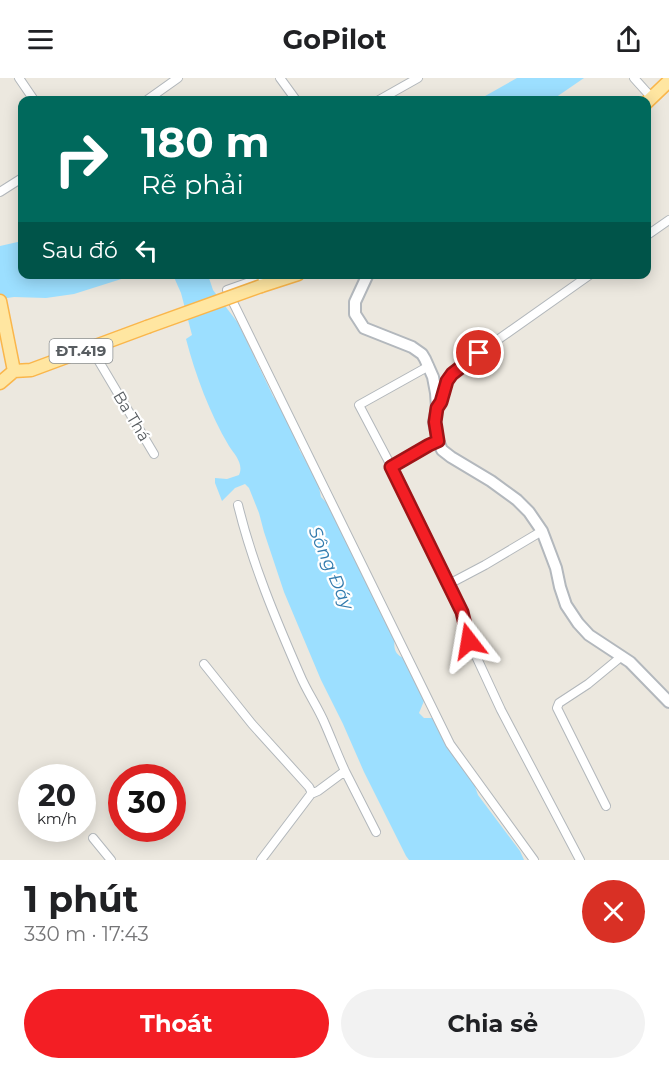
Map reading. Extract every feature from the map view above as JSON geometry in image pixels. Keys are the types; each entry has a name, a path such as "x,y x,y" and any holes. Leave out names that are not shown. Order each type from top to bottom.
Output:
{"main road":[{"path":"651,98 669,81"},
{"name":"ĐT.419","path":"15,370 31,370 281,279"},
{"path":"0,301 15,370 0,383"}],"street":[{"path":"19,78 31,96"},
{"path":"153,96 178,78"},
{"path":"280,78 293,96"},
{"path":"387,96 418,78"},
{"path":"634,78 646,96"},
{"path":"0,192 18,181"},
{"path":"651,233 669,220"},
{"path":"258,279 227,290 450,744 534,860"},
{"path":"366,279 355,302 354,309 358,321 364,328 412,347 422,354 433,377 437,408 435,422 442,450 517,500 529,512 542,531 556,568 566,605 572,615 589,635 630,662 669,702"},
{"path":"437,408 441,402 444,387 452,374 584,279"},
{"name":"Ba Thá","path":"92,348 154,454"},
{"path":"429,366 359,405 449,584 462,612 469,641 501,710 580,860"},
{"path":"391,467 438,441"},
{"path":"238,505 244,532 301,677 376,832"},
{"path":"449,584 485,566 542,531"},
{"path":"606,806 557,708 559,703 588,684 622,656"},
{"path":"204,664 252,724 311,790 261,860"},
{"path":"652,685 661,688 669,696"},
{"path":"308,797 345,771"},
{"path":"96,842 111,860"}],"water":[{"path":"517,78 584,78 558,96 485,96"},
{"path":"18,242 18,279 121,279 74,294 46,298 0,299 0,246"},
{"name":"Sông Đáy","path":"175,279 209,279 213,290 238,323 273,396 297,433 299,449 318,483 321,497 331,507 394,635 396,651 403,658 425,695 419,713 424,718 435,718 473,781 478,795 520,851 524,860 409,860 406,856 321,680 284,592 249,488 245,484 235,488 222,501 215,478 227,479 239,475 240,463 209,407 199,380 186,339 192,335 181,293"}],"route":[{"path":"469,641 462,612 391,467 438,441 435,422 444,387 452,374 479,353"}]}
